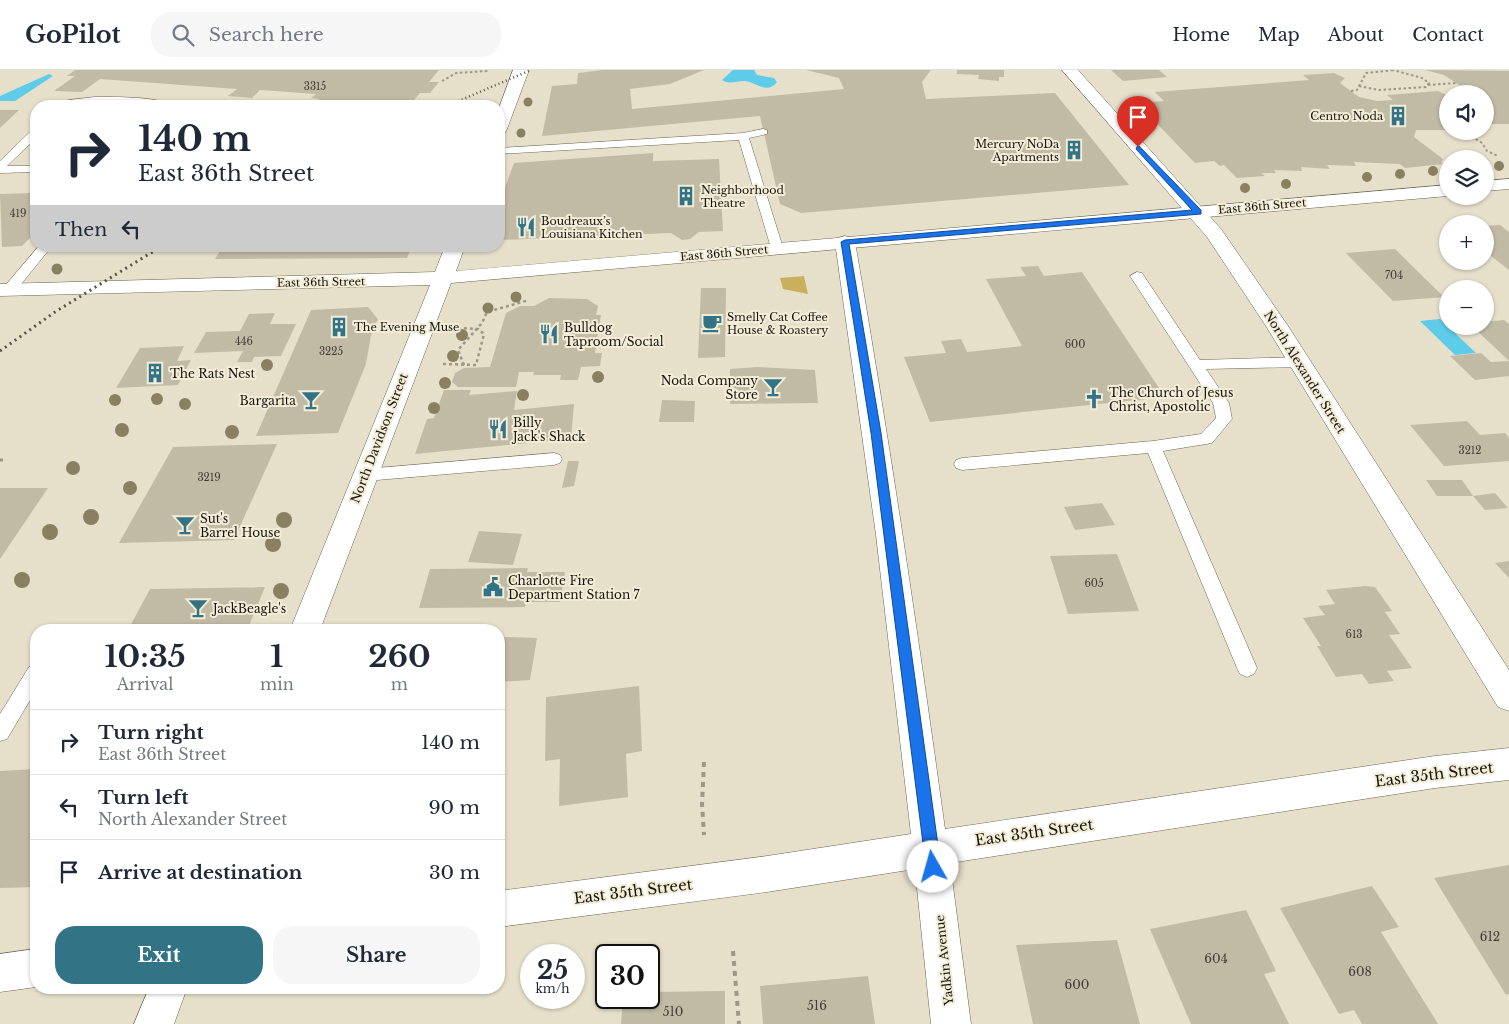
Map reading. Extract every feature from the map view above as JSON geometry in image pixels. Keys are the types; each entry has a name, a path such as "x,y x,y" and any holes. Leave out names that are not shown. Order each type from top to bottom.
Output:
{"street":[{"path":"505,113 521,70"},
{"name":"North Alexander Street","path":"1070,70 1198,212 1214,233 1300,362 1509,698"},
{"path":"1494,185 1509,184"},
{"name":"East 36th Street","path":"5,290 443,278 1439,191"},
{"name":"Yadkin Avenue","path":"845,242 876,433 931,848 951,1024"},
{"name":"North Davidson Street","path":"308,624 453,252"},
{"name":"East 35th Street","path":"505,908 767,874 1435,772 1509,764"},
{"path":"0,973 30,969"},
{"path":"154,1024 166,994"}],"lane":[{"path":"505,151 743,136 762,132"},
{"path":"743,136 777,248"},
{"path":"0,169 30,138"},
{"path":"0,169 30,170"},
{"path":"5,290 40,252"},
{"path":"962,464 1153,447 1206,439 1224,419 1221,403 1137,276"},
{"path":"1196,365 1300,362"},
{"path":"1153,447 1247,668"},
{"path":"365,475 554,459"},
{"path":"0,732 30,683"}],"path":[{"path":"1351,91 1357,90 1366,73 1393,70 1422,78 1429,83 1427,85"},
{"path":"442,81 456,73 488,71"},
{"path":"1359,86 1379,90 1456,83"},
{"path":"1477,140 1482,143 1487,151 1503,159"},
{"path":"464,364 458,350 463,342 478,329 487,312 531,299"},
{"path":"442,364 476,365 484,334 478,329 455,328"},
{"path":"704,762 702,804 704,835"},
{"path":"734,951 739,1024"}],"shaded area":[{"path":"804,276 808,294 783,289 780,278"}],"water":[{"path":"733,70 754,70 757,75 774,78 777,82 773,86 765,88 745,81 730,83 722,80"},
{"path":"49,74 53,76 15,101 0,101 0,96"},
{"path":"1439,319 1439,335 1457,335 1476,353 1455,355 1420,321"}],"building":[{"path":"75,70 439,70 429,82 439,82 430,93 420,93 414,100 318,100 319,99 311,98 316,94 260,90 252,98 228,96 237,89 100,79 82,92 54,91 75,76 67,76"},
{"name":"Mercury NoDa Apartments","path":"603,70 704,70 670,84 630,89 632,109 844,89 839,78 806,70 931,70 922,82 926,99 1055,93 1129,185 801,213 780,204 760,116 542,136 552,86 577,84 578,73"},
{"path":"957,70 1004,70 1004,77 999,77 999,81 978,79 979,75 957,74"},
{"path":"1111,70 1159,70 1167,77 1123,81"},
{"path":"1425,70 1509,71 1509,124 1494,124 1494,85 1459,85 1444,75"},
{"path":"1334,73 1345,78 1340,83 1359,97 1377,101 1393,100 1387,95 1439,92 1439,130 1416,130 1414,137 1439,156 1439,165 1405,168 1400,164 1354,162 1356,166 1327,165 1330,169 1301,167 1302,171 1274,170 1276,173 1261,173 1265,176 1237,178 1224,165 1220,166 1214,161 1195,163 1137,103 1164,101 1155,92 1309,80 1303,75"},
{"path":"0,110 19,110 0,128"},
{"path":"653,153 653,161 719,159 723,231 699,232 690,239 682,240 671,233 505,240 505,188 514,163"},
{"path":"30,193 30,238 22,246 2,247 0,194"},
{"path":"1494,225 1500,225 1509,232 1509,270 1494,258"},
{"path":"1395,249 1439,292 1439,297 1393,301 1346,253"},
{"path":"219,252 410,252 407,258 215,259"},
{"path":"1038,266 1044,276 1082,272 1165,397 930,422 904,357 946,353 941,341 961,339 967,352 1022,346 986,279 1026,276 1020,267"},
{"name":"Smelly Cat Coffee House & Roastery","path":"701,288 726,288 725,357 698,358"},
{"name":"Bulldog Taproom/Social","path":"549,298 587,299 598,306 596,315 601,315 595,353 602,353 600,366 581,367 578,380 560,380 561,375 533,375 534,372 519,372 516,387 458,387 452,382 455,373 464,368 490,367 506,313 520,306 534,306"},
{"path":"368,307 378,319 371,335 366,364 338,433 256,436 311,310"},
{"path":"275,313 270,324 296,324 281,356 254,357 252,362 237,362 243,351 194,353 206,332 240,331 249,314"},
{"path":"1504,320 1509,324 1509,361 1482,335 1494,335 1494,321"},
{"name":"The Rats Nest","path":"184,346 177,361 191,360 178,385 116,388 140,348"},
{"path":"1481,353 1491,362 1509,361 1509,376 1475,380 1450,356"},
{"name":"Noda Company Store","path":"757,367 815,370 818,403 730,404 730,369"},
{"name":"Billy Jack's Shack","path":"444,390 471,390 469,395 517,391 514,410 574,404 571,439 415,454 427,419 434,418"},
{"path":"662,400 695,401 694,422 659,422"},
{"path":"1467,421 1480,435 1505,433 1509,438 1509,461 1444,466 1410,425"},
{"path":"277,444 234,540 119,543 173,447"},
{"path":"568,461 579,461 574,486 562,488"},
{"path":"1426,480 1462,480 1473,496 1437,496"},
{"path":"0,488 48,488 0,559"},
{"path":"1495,493 1508,508 1485,510 1473,496"},
{"path":"1102,503 1115,525 1075,530 1064,507"},
{"path":"479,531 522,534 513,565 468,562"},
{"path":"1117,554 1139,611 1068,614 1050,556"},
{"path":"1509,561 1509,578 1495,563"},
{"name":"Charlotte Fire Department Station 7","path":"528,568 527,572 565,572 560,602 526,602 525,607 419,608 430,569"},
{"path":"1365,586 1375,587 1392,611 1385,612 1400,634 1389,635 1412,668 1387,671 1394,681 1369,684 1362,674 1336,677 1317,646 1321,646 1303,618 1325,615 1318,606 1335,604 1326,590"},
{"name":"JackBeagle's","path":"265,587 250,624 131,624 150,589"},
{"path":"505,637 537,638 530,680 505,682"},
{"path":"639,686 642,751 626,754 628,797 559,806 560,759 545,761 546,697"},
{"path":"30,769 30,887 0,888 0,771"},
{"path":"1509,865 1509,994 1506,995 1434,878"},
{"path":"1372,886 1399,927 1381,932 1438,1024 1362,1024 1354,1010 1339,1014 1280,908"},
{"path":"1246,910 1276,971 1264,974 1289,1024 1191,1024 1150,929"},
{"path":"1117,940 1140,1024 1033,1024 1016,945"},
{"path":"868,976 875,1024 763,1024 760,986"},
{"path":"725,991 725,1024 621,1024 622,1009 660,1009 660,992"}],"railway":[{"path":"461,100 531,70"},
{"path":"0,351 55,312 152,252"}],"place":[{"name":"Centro Noda","path":"1398,116"},
{"name":"Mercury NoDa Apartments","path":"1074,150"},
{"name":"Neighborhood Theatre","path":"686,196"},
{"name":"Boudreaux’s Louisiana Kitchen","path":"526,227"},
{"name":"Smelly Cat Coffee House & Roastery","path":"712,323"},
{"name":"The Evening Muse","path":"339,327"},
{"name":"Bulldog Taproom/Social","path":"549,334"},
{"name":"The Rats Nest","path":"155,373"},
{"name":"Noda Company Store","path":"773,387"},
{"name":"The Church of Jesus Christ, Apostolic","path":"1094,399"},
{"name":"Bargarita","path":"311,400"},
{"name":"Billy Jack's Shack","path":"498,429"},
{"name":"Sut's Barrel House","path":"185,525"},
{"name":"Charlotte Fire Department Station 7","path":"493,587"},
{"name":"JackBeagle's","path":"198,608"}],"route":[{"path":"933,867 876,433 845,242 1028,228 1198,212 1138,147"}]}
